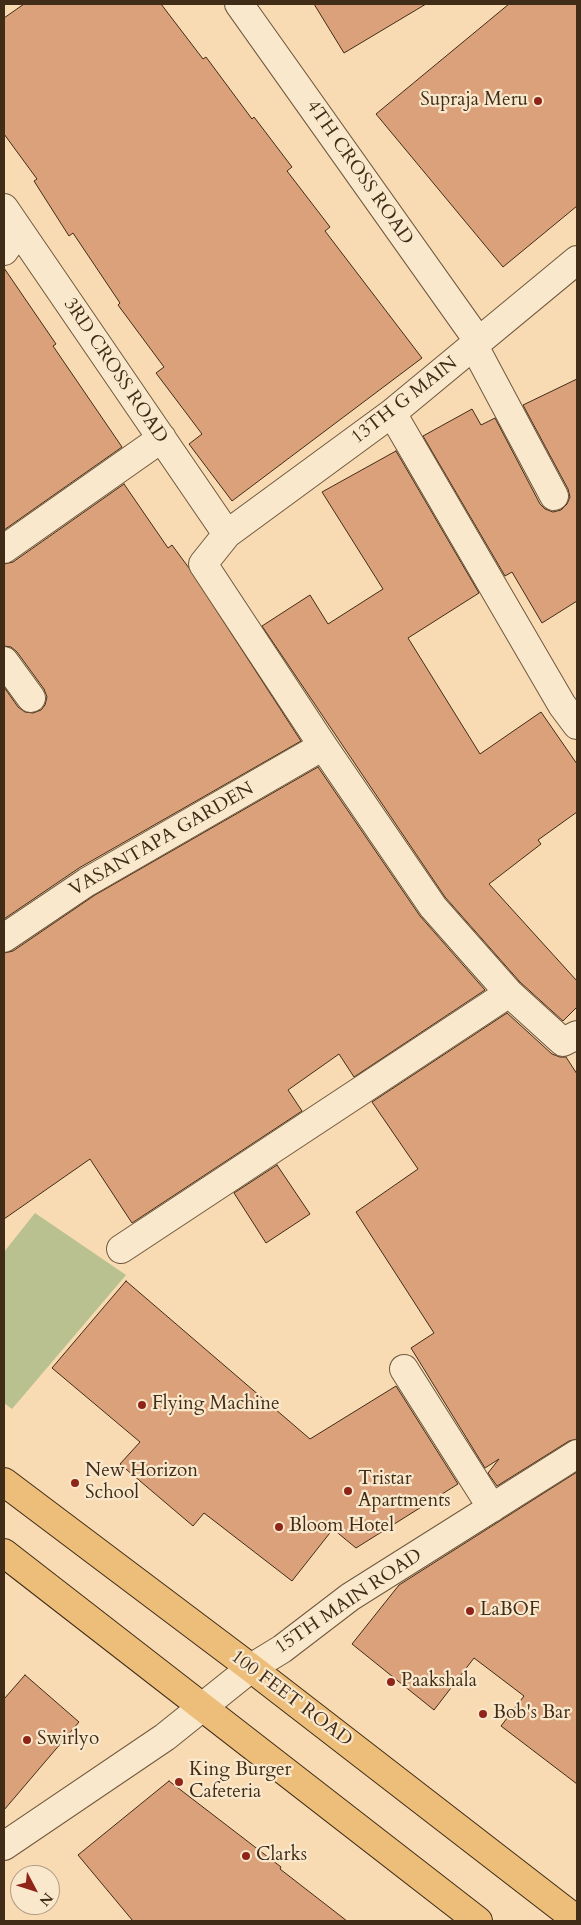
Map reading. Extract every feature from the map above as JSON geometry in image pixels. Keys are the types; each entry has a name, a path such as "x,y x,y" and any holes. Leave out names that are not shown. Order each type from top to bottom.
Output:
{"main road":[{"name":"100 FEET ROAD","path":"4,1482 251,1668 577,1920"},
{"path":"4,1552 478,1921"}],"street":[{"name":"4TH CROSS ROAD","path":"239,4 477,344 554,496"},
{"name":"3RD CROSS ROAD","path":"4,208 12,240 162,438 227,534"},
{"name":"13TH G MAIN","path":"323,746 203,564 227,534 392,413 577,260"},
{"path":"392,413 562,705 577,725"},
{"path":"4,549 162,438"},
{"path":"4,661 31,698"},
{"path":"323,746 433,907 509,993 563,1042 576,1038"},
{"name":"VASANTAPA GARDEN","path":"4,938 87,882 323,746"},
{"path":"121,1249 509,993"},
{"path":"404,1368 492,1508"},
{"name":"15TH MAIN ROAD","path":"4,1846 165,1737 202,1705 350,1597 577,1454"}],"green space":[{"path":"35,1213 126,1275 12,1409 4,1403 4,1252"}],"building":[{"path":"24,4 161,4 203,59 206,57 252,119 254,117 292,167 287,171 330,227 325,231 422,358 232,501 189,444 202,434 156,373 164,367 118,305 120,303 73,233 69,236 34,181 37,179 4,134 4,18"},
{"path":"314,4 426,4 344,53"},
{"path":"509,4 577,4 577,206 503,267 376,114"},
{"path":"4,268 56,344 53,346 122,447 4,530"},
{"path":"577,379 577,601 542,623 512,572 505,576 423,436 472,409 481,425 495,418 540,504 545,509 553,512 561,510 567,504 570,497 568,489 523,405"},
{"path":"396,451 479,593 408,638 480,754 541,712 577,764 577,812 538,840 541,844 489,884 577,981 577,1007 563,1021 520,982 445,897 262,626 310,595 328,624 383,589 322,492"},
{"path":"124,484 168,548 172,545 189,568 301,741 79,868 4,919 4,687 18,707 25,712 33,713 41,710 45,705 47,697 44,689 17,652 11,647 4,646 4,564 13,562"},
{"path":"318,767 420,916 485,990 354,1077 339,1054 288,1090 302,1111 132,1223 90,1159 4,1219 4,953 13,951 95,895"},
{"path":"507,1013 552,1054 566,1057 577,1074 577,1439 569,1441 497,1486 488,1473 499,1459 485,1468 411,1348 434,1333 356,1212 418,1169 372,1102"},
{"path":"277,1165 310,1214 266,1243 234,1193"},
{"path":"126,1281 310,1439 396,1386 458,1484 356,1548 333,1529 292,1581 204,1513 193,1526 120,1464 140,1442 52,1368"},
{"path":"577,1472 577,1784 501,1726 524,1696 474,1658 434,1710 352,1644 399,1585"},
{"path":"25,1675 79,1722 4,1810 4,1699"},
{"path":"169,1781 281,1867 280,1869 347,1921 133,1921 78,1855"}],"place":[{"name":"Supraja Meru","path":"538,101"},
{"name":"Flying Machine","path":"142,1405"},
{"name":"New Horizon School","path":"75,1483"},
{"name":"Tristar Apartments","path":"348,1491"},
{"name":"Bloom Hotel","path":"279,1527"},
{"name":"LaBOF","path":"470,1611"},
{"name":"Paakshala","path":"391,1682"},
{"name":"Bob's Bar","path":"483,1714"},
{"name":"Swirlyo","path":"27,1740"},
{"name":"King Burger Cafeteria","path":"179,1782"},
{"name":"Clarks","path":"246,1856"}]}
